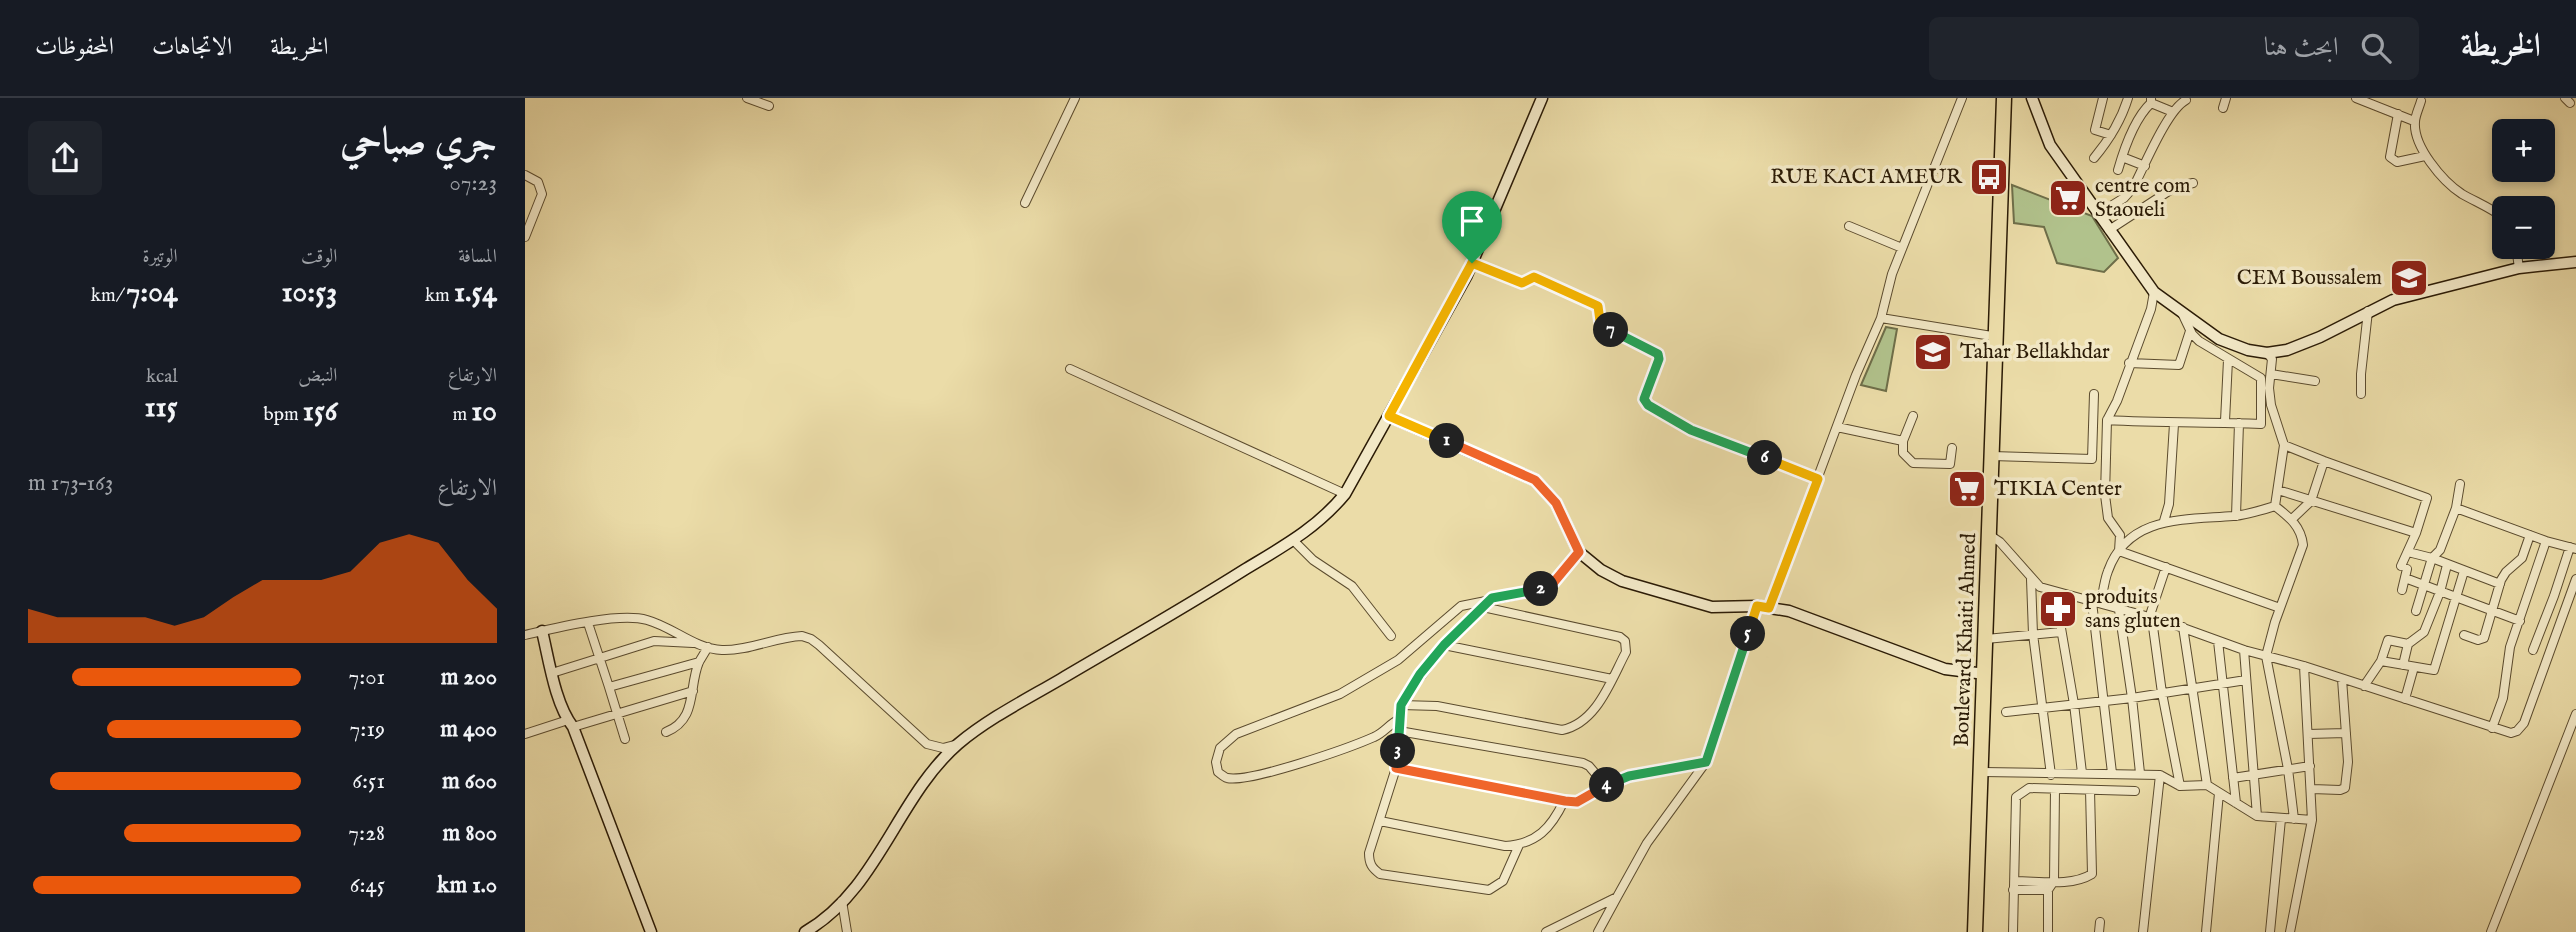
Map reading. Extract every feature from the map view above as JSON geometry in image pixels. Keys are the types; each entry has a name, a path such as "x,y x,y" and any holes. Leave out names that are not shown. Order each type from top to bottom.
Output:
{"highway":[{"name":"Boulevard Khaiti Ahmed","path":"1975,932 1983,772 2004,98"}],"street":[{"path":"747,98 769,106"},
{"path":"1025,203 1075,98"},
{"path":"805,932 832,913 866,873 925,782 958,744 995,718 1160,622 1327,516 1345,494 1472,263 1542,98"},
{"path":"1598,932 1647,843 1706,762 1763,607 1818,479 1881,317 1892,274 1962,98"},
{"path":"2032,98 2050,145 2154,292 2219,338 2248,350 2267,353 2287,350 2320,337 2393,300 2519,268 2576,262"},
{"path":"2103,98 2095,130 2111,135"},
{"path":"2223,108 2226,98"},
{"path":"2356,98 2414,121"},
{"path":"2094,158 2105,146 2127,100 2149,103 2173,112"},
{"path":"2098,215 2125,198 2133,188 2173,112 2178,104 2186,100"},
{"path":"2421,101 2414,121 2425,156 2460,193 2492,209"},
{"path":"2118,170 2149,103"},
{"path":"2398,114 2390,157 2397,162 2425,156"},
{"path":"2122,157 2145,166"},
{"path":"525,176 538,182 542,194 525,237"},
{"path":"2109,230 2175,187 2193,183"},
{"path":"1849,226 1902,248"},
{"path":"2518,259 2519,268"},
{"path":"1472,263 1522,283 1534,277 1598,306 1598,317 1603,326 1658,354 1659,359 1644,399 1648,405 1691,430 1818,479"},
{"path":"2119,551 2120,535 2108,518 2105,495 2107,420 2117,401 2151,309 2154,292"},
{"path":"2361,394 2368,311"},
{"path":"2107,420 2174,424 2225,421 2260,424 2261,378 2199,341 2190,331 2182,313"},
{"path":"1881,317 1998,337"},
{"path":"2129,363 2179,365 2190,331"},
{"path":"2267,353 2272,359 2269,388 2271,405 2284,445 2275,506"},
{"path":"2225,421 2228,360"},
{"path":"1070,369 1345,494"},
{"path":"2271,374 2315,381"},
{"path":"1992,456 2092,459 2094,394"},
{"path":"1389,416 1535,480 1556,503 1579,552 1601,570 1622,581 1712,607 1763,607 1789,611 1945,669 1985,674"},
{"path":"1913,416 1903,442 1903,453 1913,463 1950,464 1952,449"},
{"path":"2236,516 2239,423"},
{"path":"2164,521 2169,505 2174,424"},
{"path":"1837,427 1903,442"},
{"path":"2284,445 2427,498 2408,552 2402,590"},
{"path":"2292,519 2311,500 2324,461"},
{"path":"2416,611 2432,558 2440,550 2456,508 2460,484"},
{"path":"2278,490 2416,533"},
{"path":"2112,773 2096,602 2107,572 2119,551 2135,535 2164,521 2236,516 2275,506"},
{"path":"2275,506 2292,519 2302,535 2303,545 2266,656 2288,769 2294,819"},
{"path":"2456,508 2546,541 2573,548 2533,650"},
{"path":"2463,635 2478,640 2484,638 2500,584 2506,572 2525,553 2530,535"},
{"path":"1991,536 2000,542 2031,579 2040,587 2055,593 2153,617 2244,650 2304,666 2511,733 2523,726 2571,608 2575,585"},
{"path":"1293,540 1313,560 1352,586 1391,636"},
{"path":"2492,728 2503,698 2510,647 2546,541"},
{"path":"2119,551 2280,608"},
{"path":"1400,719 1391,723 1377,736 1256,776 1226,778 1218,772 1216,762 1220,748 1236,733 1339,694 1398,660 1461,606 1535,592 1549,586 1579,552"},
{"path":"2408,552 2432,558 2500,584"},
{"path":"2525,553 2540,559"},
{"path":"2403,665 2408,644 2424,632 2440,592 2447,565"},
{"path":"2166,567 2151,612 2162,693 2180,786"},
{"path":"2381,662 2434,670 2464,571"},
{"path":"2031,579 2033,634 2051,775"},
{"path":"2405,579 2520,621"},
{"path":"2055,593 2074,704 2082,773"},
{"path":"1492,598 1444,645 1420,674 1401,705 1396,768 1369,853 1369,861 1372,868 1380,874 1489,890 1503,881 1519,845"},
{"path":"1401,705 1437,706 1562,730 1572,728 1592,713 1626,652 1625,641 1620,637 1483,607"},
{"path":"2119,610 2140,773"},
{"path":"525,635 589,623 636,618 650,621 696,643 730,650 791,636 811,639 921,740 935,747 958,744"},
{"path":"589,623 625,739"},
{"path":"2183,627 2207,785"},
{"path":"543,631 552,673 651,932"},
{"path":"1986,639 2061,632"},
{"path":"2364,686 2381,662 2388,640 2408,644"},
{"path":"552,673 654,641 696,643"},
{"path":"2218,641 2235,803"},
{"path":"1444,645 1612,679"},
{"path":"666,732 679,727 687,715 699,662 708,647"},
{"path":"2244,650 2257,816"},
{"path":"609,687 699,662"},
{"path":"2290,932 2312,820 2304,666"},
{"path":"2405,699 2414,667"},
{"path":"2312,789 2346,788 2349,762 2342,679"},
{"path":"2006,712 2132,698 2246,680"},
{"path":"525,734 617,714 693,691"},
{"path":"2491,932 2576,714"},
{"path":"1399,732 1583,763 1589,766 1606,786"},
{"path":"2308,734 2346,733"},
{"path":"1396,768 1577,802 1629,776 1706,762"},
{"path":"2233,778 2310,766"},
{"path":"1983,772 2160,775 2180,786 2207,785 2257,816 2312,820"},
{"path":"2143,932 2160,775"},
{"path":"2013,932 2016,797 2029,788 2135,791"},
{"path":"2048,932 2048,890 2054,881 2055,789"},
{"path":"2014,885 2082,880 2092,874 2089,790"},
{"path":"2206,932 2219,793"},
{"path":"1380,821 1505,846 1519,845 1534,839 1552,825 1565,801"},
{"path":"2270,932 2281,819"},
{"path":"2014,885 2048,890"},
{"path":"1546,932 1617,897"},
{"path":"842,901 847,932"},
{"path":"2099,932 2100,922"}],"green space":[{"path":"2012,185 2092,216 2118,258 2104,272 2057,263 2044,227 2014,223"},
{"path":"1886,327 1897,329 1886,391 1861,385"}],"place":[{"name":"RUE KACI AMEUR","path":"1989,177"},
{"name":"centre com Staoueli","path":"2068,198"},
{"name":"CEM Boussalem","path":"2409,278"},
{"name":"Tahar Bellakhdar","path":"1933,352"},
{"name":"TIKIA Center","path":"1967,489"},
{"name":"produits sans gluten","path":"2058,609"}],"route":[{"path":"1472,263 1522,283 1534,277 1598,306 1598,317 1603,326 1658,354 1659,359 1644,399 1648,405 1691,430 1818,479 1769,608 1757,606 1727,706 1706,762 1629,776 1577,802 1396,768 1401,705 1420,674 1444,645 1492,598 1535,592 1549,586 1579,552 1556,503 1535,480 1389,416 1472,263"}]}
